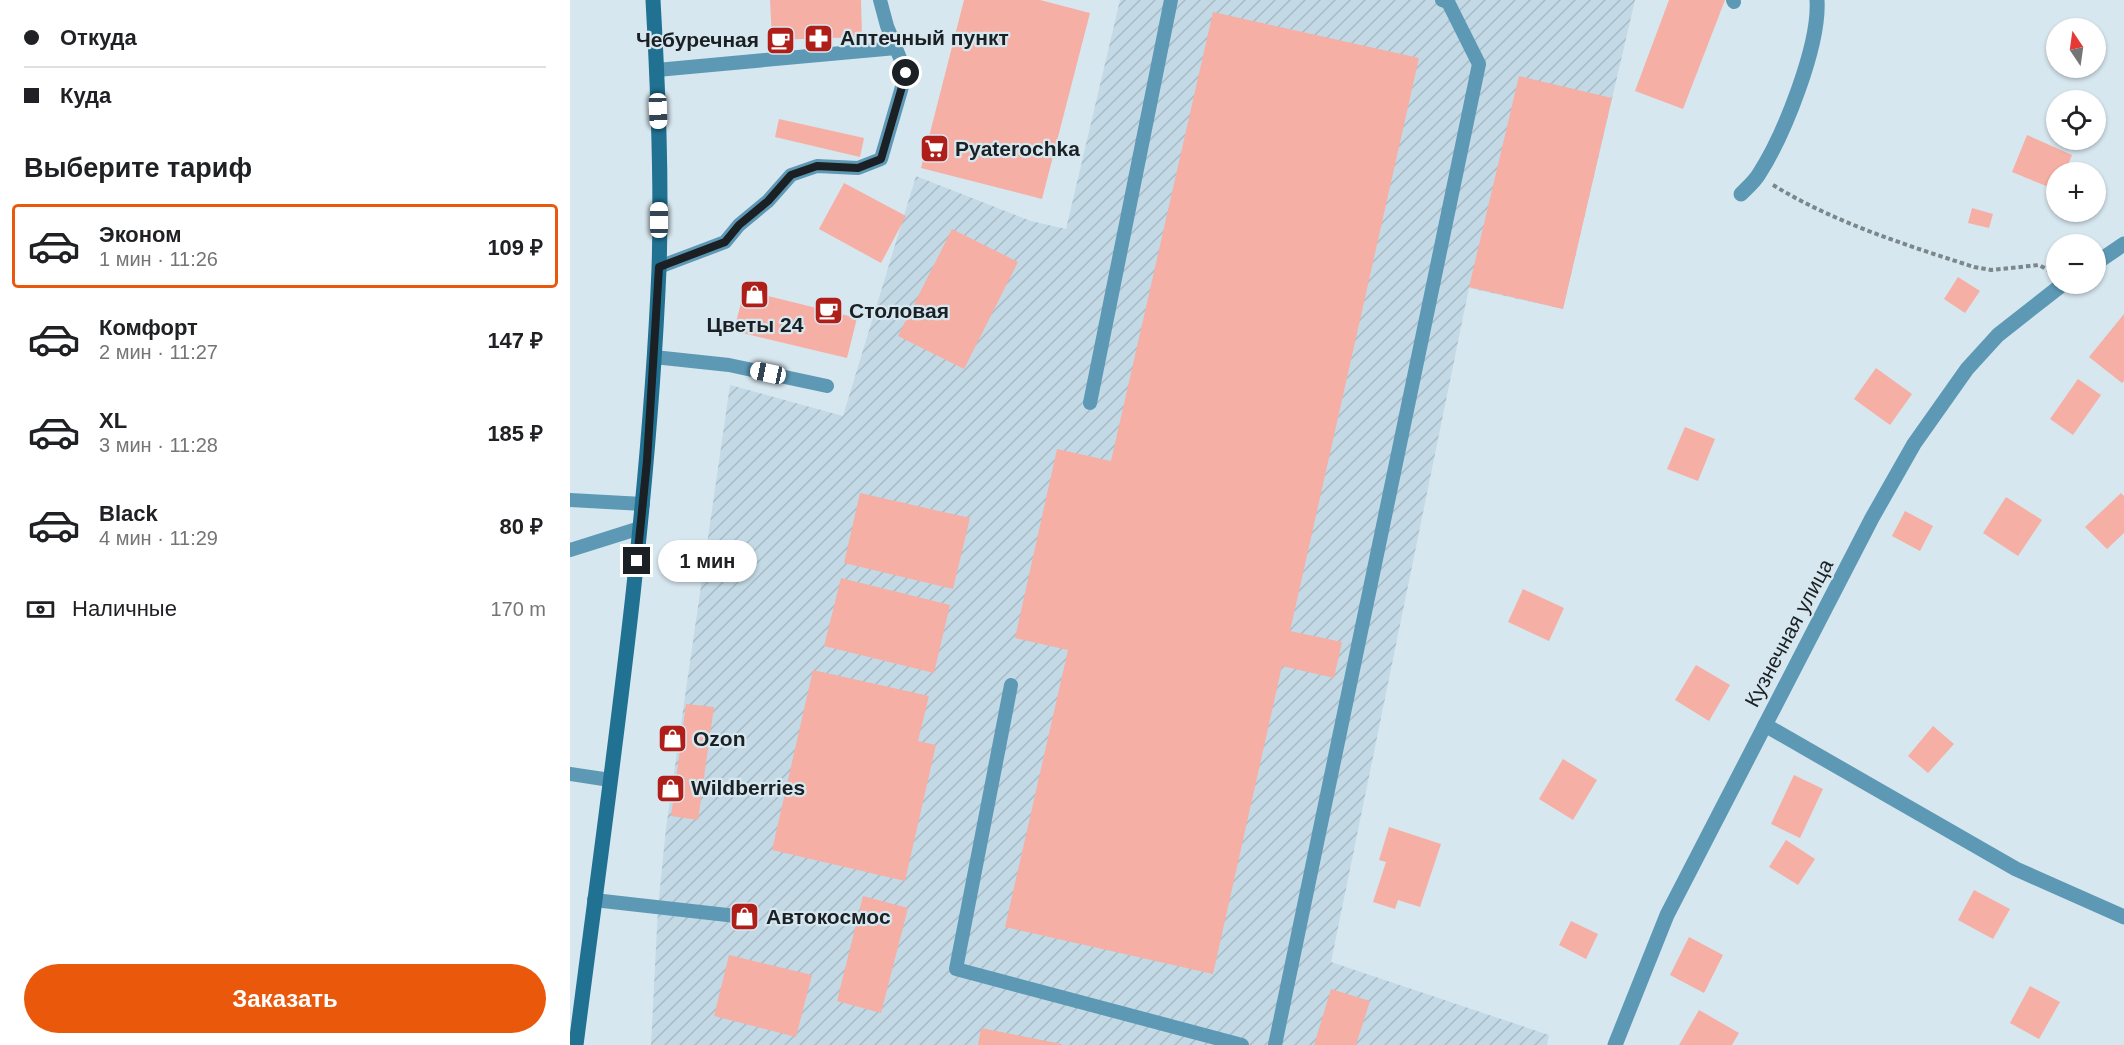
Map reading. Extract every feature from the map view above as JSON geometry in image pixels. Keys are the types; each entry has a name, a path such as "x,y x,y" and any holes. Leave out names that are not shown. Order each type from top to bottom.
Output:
{"main road":[{"path":"576,1045 643,504 654,357 659,267 660,173 653,0"}],"street":[{"path":"1741,194 1758,176 1776,145 1796,97 1814,36 1818,14 1817,0"},
{"path":"2106,256 2124,244"},
{"name":"Кузнечная улица","path":"1615,1045 1666,915 1872,519 1914,444 1967,369 1998,335 2046,289"},
{"path":"1765,725 2016,869 2124,917"}],"lane":[{"path":"659,267 725,242 739,225 768,201 791,175 817,166 858,168 881,159 906,73 887,26 880,0"},
{"path":"1090,403 1171,0"},
{"path":"1275,1045 1479,64 1448,2 1442,0"},
{"path":"657,70 896,48"},
{"path":"654,357 729,364 826,386"},
{"path":"570,500 643,504"},
{"path":"570,550 640,528"},
{"path":"1011,684 956,969 1242,1045"},
{"path":"570,774 610,780"},
{"path":"594,900 745,917"}],"path":[{"path":"1758,176 1827,214 1947,258 1991,270 2038,265 2046,267"}],"shaded area":[{"path":"1120,0 1635,0 1563,309 1469,288 1331,962 1549,1035 1547,1045 651,1045 658,908 666,828 730,385 843,416 916,176 1031,221 1066,229"}],"building":[{"path":"770,0 861,0 862,37 772,40"},
{"path":"964,0 1040,0 1090,13 1042,199 921,168"},
{"path":"1669,0 1725,0 1683,109 1635,91"},
{"path":"1213,12 1419,58 1290,631 1342,642 1334,678 1282,666 1213,974 1005,927 1068,650 1015,638 1057,449 1111,461"},
{"path":"1519,76 1612,98 1563,309 1469,287"},
{"path":"779,119 864,138 860,157 775,137"},
{"path":"2027,135 2046,143 2046,150 2061,150 2072,155 2069,162 2046,162 2046,186 2012,172"},
{"path":"844,183 906,216 881,263 819,229"},
{"path":"1972,208 1993,214 1989,228 1968,223"},
{"path":"952,229 1018,262 964,369 898,336"},
{"path":"1958,277 1980,291 1965,313 1944,299"},
{"path":"744,290 857,318 847,358 734,331"},
{"path":"2124,314 2124,381 2122,383 2089,357"},
{"path":"1876,368 1912,394 1890,425 1854,399"},
{"path":"2078,379 2101,395 2073,435 2050,419"},
{"path":"1685,427 1715,439 1698,481 1667,469"},
{"path":"860,493 970,518 953,589 844,563"},
{"path":"2121,493 2124,496 2124,533 2107,549 2085,527"},
{"path":"2006,497 2042,520 2018,556 1983,533"},
{"path":"1905,511 1933,526 1920,551 1892,536"},
{"path":"841,578 950,605 934,673 824,646"},
{"path":"1523,589 1564,608 1549,641 1508,622"},
{"path":"1696,665 1730,685 1709,721 1675,700"},
{"path":"813,670 929,696 918,741 936,745 905,881 772,850"},
{"path":"686,704 714,707 698,820 671,816"},
{"path":"1933,726 1954,744 1928,773 1908,756"},
{"path":"1563,759 1597,780 1573,820 1539,799"},
{"path":"1794,775 1823,789 1800,838 1771,824"},
{"path":"1389,827 1441,844 1420,907 1398,900 1395,909 1373,902 1386,862 1379,860"},
{"path":"1786,840 1815,859 1798,885 1769,867"},
{"path":"1974,890 2010,909 1993,939 1958,920"},
{"path":"863,896 908,908 881,1013 837,1001"},
{"path":"1571,921 1598,934 1586,959 1559,945"},
{"path":"1689,937 1723,955 1704,993 1670,975"},
{"path":"729,955 812,975 796,1037 714,1016"},
{"path":"2030,986 2060,1002 2039,1039 2010,1023"},
{"path":"1331,989 1370,1001 1356,1045 1314,1045"},
{"path":"1699,1010 1739,1033 1732,1045 1679,1045"},
{"path":"981,1028 1062,1044 1062,1045 978,1045"}],"place":[{"name":"Аптечный пункт","path":"819,38"},
{"name":"Чебуречная","path":"780,40"},
{"name":"Pyaterochka","path":"934,149"},
{"name":"Цветы 24","path":"755,294"},
{"name":"Столовая","path":"828,311"},
{"name":"Ozon","path":"672,739"},
{"name":"Wildberries","path":"670,788"},
{"name":"Автокосмос","path":"745,917"}],"route":[{"path":"637,561 647,461 659,267 725,242 739,225 768,201 791,175 817,166 858,168 881,159 906,73"}]}
